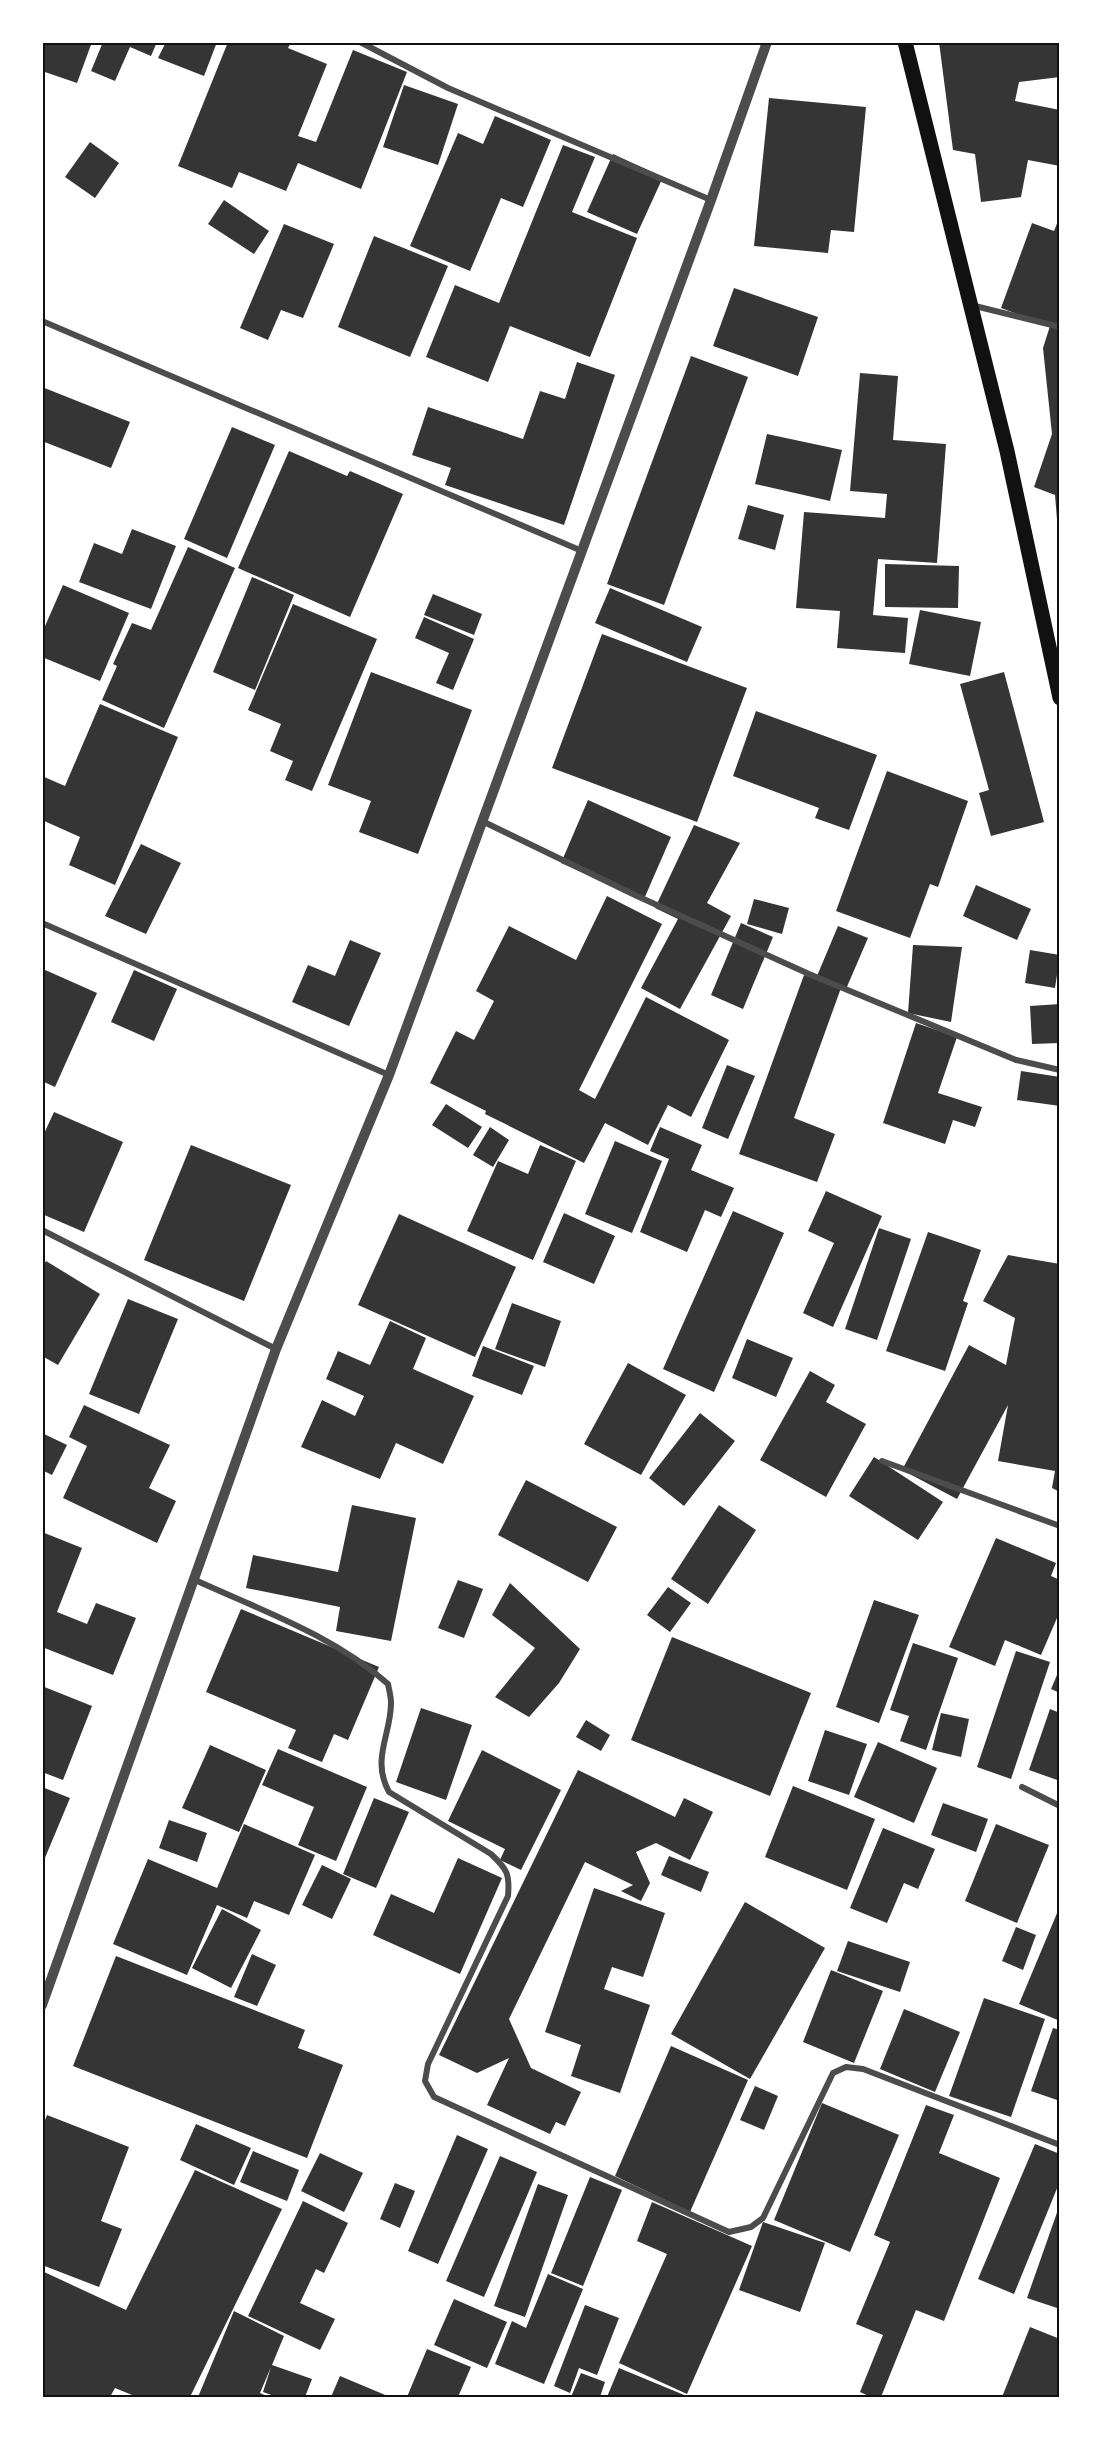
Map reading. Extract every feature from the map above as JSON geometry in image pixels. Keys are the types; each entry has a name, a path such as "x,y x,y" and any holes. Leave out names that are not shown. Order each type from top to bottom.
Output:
{"main road":[{"path":"905,42 1055,646 1060,698"}],"street":[{"path":"360,42 448,88 711,200"},
{"path":"42,2005 276,1349 389,1074 583,552 767,42"},
{"path":"970,305 1060,327"},
{"path":"42,321 583,552"},
{"path":"482,820 637,896 809,974 1016,1059 1060,1070"},
{"path":"42,923 389,1074"},
{"path":"42,1230 276,1349"},
{"path":"882,1461 1060,1526"},
{"path":"193,1580 335,1644 370,1668 388,1684 391,1704 381,1760 383,1780 389,1792 491,1854 507,1872 510,1879 508,1896 428,2064 426,2081 434,2097 729,2232 751,2227 762,2218 833,2073 846,2067 863,2069 1060,2145"},
{"path":"1022,1786 1060,1806"}],"building":[{"path":"42,42 92,42 77,83 42,71"},
{"path":"103,42 157,42 151,56 130,47 115,81 91,71"},
{"path":"166,42 217,42 204,76 158,58"},
{"path":"228,42 291,42 288,48 327,64 298,136 316,142 353,50 407,72 361,189 298,163 286,191 239,172 232,188 178,166"},
{"path":"939,42 1046,42 1057,44 1060,77 1019,82 1015,101 1060,110 1060,166 1028,160 1021,197 981,202 975,154 953,150"},
{"path":"404,85 458,104 438,165 383,147"},
{"path":"769,98 866,107 854,232 831,230 828,253 754,246"},
{"path":"495,116 551,140 523,207 501,198 470,271 410,246 458,133 483,144"},
{"path":"90,142 119,163 95,198 65,177"},
{"path":"563,145 595,157 572,212 637,238 590,357 510,326 488,382 426,357 455,285 499,303"},
{"path":"613,154 663,177 637,234 587,212"},
{"path":"224,200 269,231 254,254 208,224"},
{"path":"1060,216 1060,520 1057,519 1055,495 1034,487 1052,434 1043,348 1050,326 1001,308 1032,223 1054,231"},
{"path":"284,224 334,244 303,318 281,310 268,340 240,328"},
{"path":"374,236 448,266 410,357 338,327"},
{"path":"734,288 818,317 798,376 713,346"},
{"path":"691,356 748,377 664,605 607,584"},
{"path":"577,362 615,375 564,525 445,485 451,468 412,455 428,407 523,439 540,391 565,399"},
{"path":"860,373 898,376 893,440 946,444 937,563 878,559 873,615 908,618 905,653 837,648 840,611 796,608 804,512 885,518 887,494 850,491"},
{"path":"42,387 130,422 111,468 42,441"},
{"path":"232,427 275,445 227,558 184,539"},
{"path":"767,434 842,450 830,501 755,484"},
{"path":"289,451 347,476 350,471 403,494 350,617 238,568"},
{"path":"748,505 784,515 775,550 738,539"},
{"path":"132,529 176,546 151,609 79,582 94,543 122,554"},
{"path":"188,547 235,568 164,728 102,700 117,666 113,664 132,623 151,630"},
{"path":"885,564 959,566 958,608 885,607"},
{"path":"252,577 294,595 255,690 213,672"},
{"path":"63,585 129,613 100,681 42,657 42,633"},
{"path":"610,588 702,627 687,662 595,623"},
{"path":"433,594 482,614 474,635 424,615"},
{"path":"293,604 377,639 312,791 285,780 293,761 270,751 281,724 248,710"},
{"path":"920,610 981,622 970,676 909,664"},
{"path":"424,617 474,639 453,690 436,683 449,653 415,638"},
{"path":"602,634 747,688 697,822 552,768"},
{"path":"371,672 472,710 418,854 359,832 371,801 328,785"},
{"path":"1004,672 1044,822 991,836 979,793 989,790 960,684"},
{"path":"100,704 178,737 115,885 69,865 80,837 42,820 42,776 65,786"},
{"path":"756,711 877,755 849,830 815,818 819,808 733,776"},
{"path":"887,771 968,801 938,887 930,884 910,938 836,911"},
{"path":"588,800 671,837 644,899 561,863"},
{"path":"694,825 740,843 707,903 731,916 680,1009 641,988 678,919 655,908"},
{"path":"141,844 181,863 146,934 105,916"},
{"path":"976,885 1031,909 1017,940 963,916"},
{"path":"607,896 662,924 579,1090 595,1099 646,997 729,1040 691,1117 668,1105 648,1145 605,1123 584,1163 485,1114 486,1111 430,1083 456,1031 474,1040 494,1001 476,991 509,926 576,960"},
{"path":"754,899 789,908 782,934 747,924"},
{"path":"741,923 773,937 743,1009 711,995"},
{"path":"838,926 868,938 846,989 817,976"},
{"path":"350,940 381,953 349,1026 292,1002 308,965 335,976"},
{"path":"913,945 962,947 951,1022 908,1013"},
{"path":"1030,950 1060,955 1055,988 1025,983"},
{"path":"43,969 97,993 55,1087 42,1081"},
{"path":"134,970 177,989 154,1041 111,1022"},
{"path":"804,975 841,988 794,1118 835,1134 817,1182 739,1154"},
{"path":"1060,1004 1060,1043 1032,1044 1030,1006"},
{"path":"916,1023 957,1037 938,1093 982,1107 975,1127 953,1120 945,1144 883,1123"},
{"path":"727,1065 755,1076 728,1139 702,1128"},
{"path":"1021,1071 1060,1077 1060,1106 1017,1100"},
{"path":"446,1104 482,1127 468,1148 432,1125"},
{"path":"54,1112 123,1142 84,1232 42,1214 42,1138"},
{"path":"490,1127 509,1140 493,1167 473,1155"},
{"path":"660,1127 702,1145 691,1170 734,1188 721,1217 705,1210 687,1252 640,1232 669,1159 650,1151"},
{"path":"615,1141 662,1161 632,1233 585,1214"},
{"path":"191,1145 291,1185 244,1301 144,1260"},
{"path":"540,1145 576,1161 533,1260 467,1231 498,1161 528,1174"},
{"path":"826,1191 882,1216 833,1327 803,1313 834,1243 808,1231"},
{"path":"733,1211 784,1233 714,1392 663,1369"},
{"path":"564,1213 615,1236 594,1284 543,1262"},
{"path":"399,1214 516,1267 475,1357 358,1305"},
{"path":"879,1228 911,1239 877,1340 845,1329"},
{"path":"928,1232 981,1250 963,1301 968,1303 945,1371 886,1351"},
{"path":"1008,1255 1060,1264 1060,1492 1052,1488 1055,1471 998,1461 1008,1405 957,1499 902,1470 969,1345 1006,1365 1015,1318 983,1301"},
{"path":"46,1261 100,1294 58,1365 42,1356 42,1268"},
{"path":"128,1299 178,1319 139,1414 89,1394"},
{"path":"512,1303 561,1321 545,1367 495,1349"},
{"path":"390,1321 426,1338 413,1369 474,1396 443,1464 396,1443 380,1479 301,1447 322,1400 355,1416 364,1396 326,1379 338,1351 370,1365"},
{"path":"747,1339 793,1358 776,1397 732,1378"},
{"path":"483,1346 534,1366 522,1395 472,1376"},
{"path":"628,1363 686,1395 641,1475 584,1444"},
{"path":"810,1371 835,1385 826,1402 866,1424 826,1497 760,1460"},
{"path":"84,1405 170,1445 149,1488 176,1501 157,1543 63,1498 87,1446 69,1437"},
{"path":"700,1413 735,1441 684,1506 649,1478"},
{"path":"42,1433 67,1445 52,1475 42,1470"},
{"path":"874,1457 943,1502 918,1540 849,1496"},
{"path":"526,1480 617,1527 588,1582 498,1535"},
{"path":"352,1505 416,1518 391,1641 336,1631 340,1607 246,1588 253,1555 338,1572"},
{"path":"719,1505 756,1530 708,1604 671,1579"},
{"path":"42,1532 82,1548 57,1612 87,1624 96,1603 136,1618 113,1675 42,1647"},
{"path":"996,1538 1056,1563 1051,1576 1060,1580 1060,1611 1041,1655 1005,1640 995,1666 949,1647"},
{"path":"458,1580 483,1589 464,1638 438,1628"},
{"path":"510,1583 580,1649 559,1683 529,1717 495,1697 535,1648 492,1615"},
{"path":"668,1587 691,1603 670,1632 647,1615"},
{"path":"874,1600 919,1615 879,1723 836,1707"},
{"path":"241,1609 379,1667 348,1740 334,1734 322,1762 288,1748 296,1730 206,1692"},
{"path":"672,1637 811,1693 770,1796 631,1740"},
{"path":"913,1643 958,1658 926,1750 900,1741 909,1716 890,1710"},
{"path":"1016,1651 1050,1662 1011,1779 977,1767"},
{"path":"1060,1668 1060,1693 1051,1689"},
{"path":"42,1686 92,1706 63,1780 42,1772"},
{"path":"421,1708 472,1725 446,1800 396,1782"},
{"path":"1050,1709 1060,1713 1060,1781 1029,1770"},
{"path":"941,1713 969,1719 961,1757 932,1750"},
{"path":"586,1720 610,1735 601,1751 576,1737"},
{"path":"825,1730 867,1744 849,1795 808,1781"},
{"path":"878,1742 937,1768 914,1823 854,1797"},
{"path":"210,1745 266,1770 239,1832 182,1808"},
{"path":"278,1749 367,1787 336,1861 298,1845 314,1807 262,1785"},
{"path":"482,1750 561,1790 521,1870 500,1860 505,1849 448,1821"},
{"path":"578,1770 675,1817 684,1798 713,1812 690,1860 656,1843 636,1852 650,1883 641,1901 621,1891 633,1885 585,1862 509,2019 531,2068 581,2092 565,2126 556,2122 550,2134 487,2105 509,2058 477,2073 439,2055"},
{"path":"793,1786 875,1819 847,1890 765,1857"},
{"path":"42,1787 70,1798 42,1865"},
{"path":"374,1798 409,1812 376,1888 343,1874"},
{"path":"943,1803 988,1819 976,1852 931,1835"},
{"path":"169,1820 207,1833 197,1862 159,1848"},
{"path":"244,1824 315,1855 289,1915 254,1901 247,1918 217,1905 187,1975 113,1944 148,1859 217,1888"},
{"path":"996,1824 1049,1845 1017,1923 965,1901"},
{"path":"883,1828 935,1849 918,1889 904,1883 887,1923 850,1908"},
{"path":"669,1856 709,1872 701,1892 661,1875"},
{"path":"458,1858 502,1878 460,1974 373,1935 391,1894 434,1913"},
{"path":"322,1865 351,1879 332,1919 302,1905"},
{"path":"594,1888 665,1913 643,1977 612,1967 604,1989 650,2005 620,2093 571,2076 581,2045 545,2032"},
{"path":"745,1902 825,1948 750,2079 671,2034"},
{"path":"1060,1906 1060,2021 1019,2004"},
{"path":"222,1909 261,1930 231,1988 192,1968"},
{"path":"1016,1927 1036,1935 1023,1970 1002,1961"},
{"path":"848,1941 910,1962 900,1992 837,1971"},
{"path":"252,1954 276,1965 257,2006 234,1997"},
{"path":"116,1956 305,2030 298,2048 343,2065 307,2158 73,2066"},
{"path":"831,1970 883,1991 854,2063 803,2042"},
{"path":"984,1998 1045,2019 1011,2117 949,2096"},
{"path":"904,2009 960,2032 935,2092 880,2069"},
{"path":"1053,2028 1060,2030 1060,2101 1031,2091"},
{"path":"671,2046 748,2080 690,2212 615,2176"},
{"path":"755,2086 778,2096 764,2130 740,2120"},
{"path":"822,2103 899,2135 850,2252 774,2220"},
{"path":"926,2105 954,2115 939,2153 1000,2178 944,2321 916,2310 881,2397 871,2397 860,2392 883,2335 856,2324 890,2242 874,2235"},
{"path":"47,2115 129,2147 101,2221 122,2229 99,2287 42,2265 42,2128"},
{"path":"196,2124 251,2148 234,2185 180,2160"},
{"path":"457,2135 488,2149 438,2264 408,2251"},
{"path":"1035,2144 1060,2154 1060,2181 1014,2294 978,2279"},
{"path":"253,2151 299,2170 287,2201 240,2182"},
{"path":"320,2153 363,2173 344,2212 301,2191"},
{"path":"500,2156 537,2172 484,2297 446,2281"},
{"path":"195,2170 282,2209 190,2397 137,2397 115,2388 110,2397 42,2397 42,2271 126,2310"},
{"path":"590,2177 622,2190 583,2286 551,2273"},
{"path":"395,2183 415,2191 400,2228 380,2219"},
{"path":"538,2184 568,2195 525,2317 494,2306"},
{"path":"303,2201 348,2223 324,2273 316,2269 300,2303 335,2319 320,2350 248,2316"},
{"path":"652,2202 752,2246 687,2394 619,2363 667,2254 637,2241"},
{"path":"1060,2204 1060,2309 1027,2298"},
{"path":"763,2222 825,2243 800,2312 739,2290"},
{"path":"548,2274 583,2289 544,2384 495,2364 512,2321 526,2328"},
{"path":"454,2299 507,2322 487,2368 434,2345"},
{"path":"585,2305 619,2318 597,2375 579,2368 570,2393 554,2386"},
{"path":"234,2311 284,2336 272,2365 312,2379 305,2397 277,2397 263,2392 271,2367 260,2393 269,2397 198,2397"},
{"path":"1030,2327 1060,2339 1060,2397 1002,2397"},
{"path":"427,2349 471,2367 458,2397 407,2397"},
{"path":"619,2368 689,2397 607,2397"},
{"path":"581,2373 605,2382 600,2397 571,2397"},
{"path":"340,2376 390,2397 331,2397"}]}
